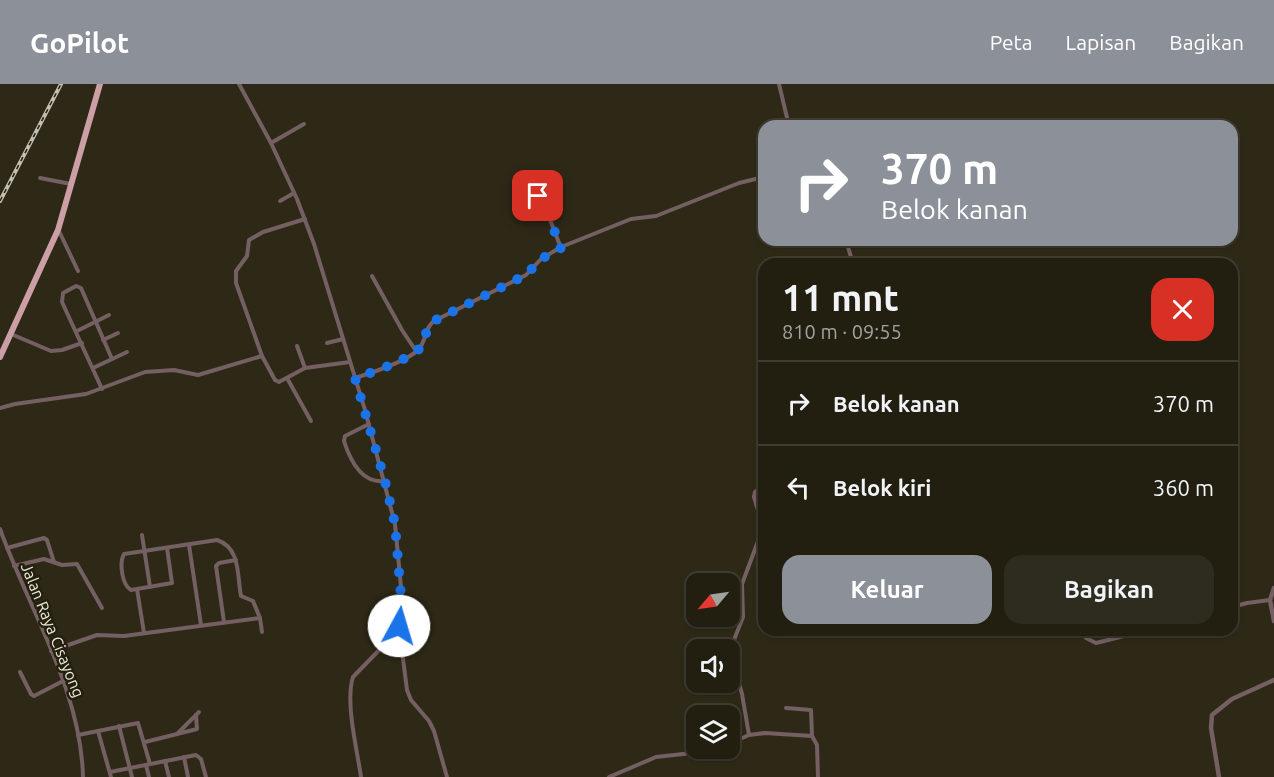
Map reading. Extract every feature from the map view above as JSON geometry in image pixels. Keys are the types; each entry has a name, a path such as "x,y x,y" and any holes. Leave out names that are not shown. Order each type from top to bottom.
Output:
{"highway":[{"path":"0,357 58,230 100,84"}],"street":[{"path":"239,84 271,143 304,219 369,424 395,524 396,556 402,596 399,626 407,690 411,700 429,720 447,777"},
{"path":"778,84 787,120"},
{"path":"271,143 304,123"},
{"path":"40,178 72,184"},
{"path":"355,378 407,358 416,351 424,340 429,325 434,321 526,275 541,259 561,248 631,219 656,216 739,183 758,178"},
{"path":"280,201 294,193"},
{"path":"538,196 561,248"},
{"path":"304,219 256,235 248,242 247,256 236,271 236,283 262,356 277,382 305,368 350,362"},
{"path":"58,230 78,271"},
{"path":"372,276 416,351"},
{"path":"103,389 62,302 63,293 80,287 111,359"},
{"path":"77,331 109,315"},
{"path":"104,340 118,333"},
{"path":"11,334 51,351 82,343"},
{"path":"327,343 343,339"},
{"path":"297,346 305,368"},
{"path":"93,368 127,352"},
{"path":"0,408 86,394 145,372 174,370 198,375 262,356"},
{"path":"287,378 311,421"},
{"path":"369,424 345,436 344,441 352,463 359,471 369,480 385,481"},
{"path":"758,490 754,497 758,510"},
{"name":"Jalan Raya Cisayong","path":"0,529 63,681 78,735 83,777"},
{"path":"142,535 150,587"},
{"path":"7,548 44,538 50,544 54,562"},
{"path":"167,548 172,583 131,590 127,588 121,558 130,552 217,540 226,545 236,560 241,596 253,601 260,618 262,632"},
{"path":"748,735 742,694 729,650 743,617 742,584 758,541"},
{"path":"189,545 201,624"},
{"path":"14,566 39,560 62,564 75,563 102,608"},
{"path":"224,622 216,566 219,563 236,560"},
{"path":"1274,588 1270,600 1274,621"},
{"path":"137,589 144,633"},
{"path":"1238,605 1270,600"},
{"path":"51,651 97,635 124,636 260,618"},
{"path":"361,777 351,711 351,683 353,676 385,644 399,626"},
{"path":"1085,636 1096,643 1124,636"},
{"path":"20,672 34,696 63,681"},
{"path":"1219,777 1211,728 1212,715 1233,699 1274,680"},
{"path":"786,708 811,710 812,736 817,745 818,777"},
{"path":"145,742 177,735 197,729 197,714 177,735"},
{"path":"78,735 138,723 145,742 149,777"},
{"path":"119,726 132,777"},
{"path":"98,731 111,777"},
{"path":"740,739 748,735 765,733 812,736"},
{"path":"609,777 656,757 686,754"},
{"path":"110,771 198,756 207,777"},
{"path":"184,758 188,777"},
{"path":"165,761 169,777"}],"railway":[{"path":"0,201 61,84"}],"route":[{"path":"399,626 402,596 396,556 395,524 355,378 407,358 421,346 429,325 434,321 526,275 537,262 561,248 538,196"}]}
